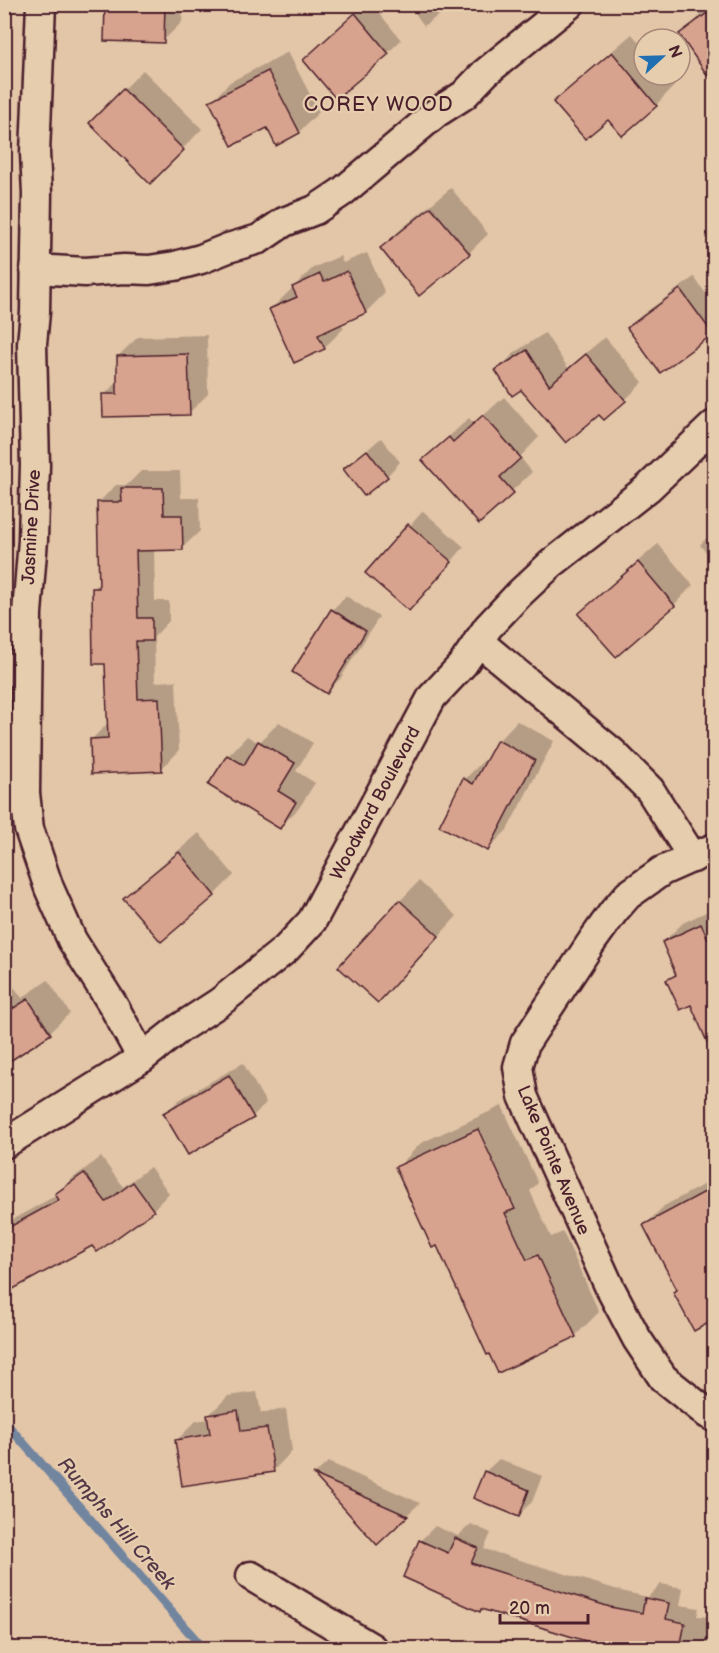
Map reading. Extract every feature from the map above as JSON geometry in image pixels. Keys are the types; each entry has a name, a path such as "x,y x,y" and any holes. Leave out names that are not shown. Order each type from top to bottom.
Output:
{"street":[{"name":"Jasmine Drive","path":"41,4 35,153 37,193 35,312 32,344 35,465 33,540 26,637 25,793 29,829 49,888 72,940 113,1005 142,1058"},
{"path":"35,268 86,272 148,270 201,259 259,239 284,222 315,210 342,192 436,113 464,95 485,73 570,4"},
{"name":"Woodward Boulevard","path":"4,1144 142,1058 180,1028 220,1002 286,949 312,921 432,697 463,664 496,619 535,579 648,488 714,425"},
{"name":"Lake Pointe Avenue","path":"478,641 612,752 650,790 704,853 662,872 628,895 614,911 525,1043 518,1067 523,1096 610,1288 637,1339 663,1378 714,1417"},
{"path":"251,1576 372,1648"}],"building":[{"path":"105,4 165,4 164,43 104,41"},
{"path":"714,8 714,85 692,53 692,27 688,27"},
{"path":"355,13 389,54 336,99 303,60"},
{"path":"612,52 632,76 632,87 641,87 657,106 622,136 608,120 585,139 553,102"},
{"path":"268,71 300,133 276,146 267,128 232,146 209,101"},
{"path":"123,89 184,150 150,184 89,123"},
{"path":"431,207 470,254 419,296 380,248"},
{"path":"347,271 366,313 318,335 325,349 294,363 269,309 297,297 292,287 320,274 324,282"},
{"path":"680,289 713,334 660,373 627,328"},
{"path":"527,350 549,385 586,354 626,401 604,420 599,415 566,443 521,390 512,396 495,370"},
{"path":"188,354 190,415 103,417 102,394 117,394 117,356"},
{"path":"483,415 521,458 500,477 514,493 479,524 422,460 449,437 453,442"},
{"path":"367,450 388,477 364,496 343,469"},
{"path":"121,488 163,488 164,515 182,515 183,550 136,551 138,618 152,618 152,641 136,641 138,699 159,698 162,771 91,774 90,739 108,738 105,664 93,664 92,588 99,588 97,502 122,502"},
{"path":"408,524 452,562 409,611 365,573"},
{"path":"638,562 675,606 616,657 578,614"},
{"path":"331,609 366,631 327,694 292,672"},
{"path":"497,740 535,760 488,851 439,826 463,778 473,784"},
{"path":"258,741 295,763 278,791 296,802 280,829 208,785 227,755 244,765"},
{"path":"179,852 215,896 161,942 123,898"},
{"path":"399,900 439,936 378,1003 338,967"},
{"path":"701,924 708,939 714,936 714,1058 691,1005 680,1010 666,980 676,975 662,942"},
{"path":"28,999 51,1034 4,1065 4,1014"},
{"path":"229,1075 254,1118 188,1155 163,1113"},
{"path":"478,1129 515,1209 505,1213 527,1260 538,1255 576,1337 498,1373 489,1354 487,1355 437,1246 432,1248 395,1167"},
{"path":"84,1173 106,1202 133,1182 154,1211 97,1252 92,1246 4,1294 4,1230 59,1200 55,1194"},
{"path":"714,1187 714,1320 694,1331 673,1292 677,1290 643,1225"},
{"path":"238,1410 241,1431 267,1428 274,1472 182,1486 175,1440 210,1434 207,1415"},
{"path":"484,1471 529,1490 519,1517 473,1498"},
{"path":"313,1474 408,1516 377,1545"},
{"path":"455,1538 478,1548 471,1563 610,1607 642,1613 645,1598 669,1603 666,1619 685,1623 680,1648 598,1648 599,1645 481,1609 480,1612 403,1577 419,1540 448,1553"}],"waterway":[{"name":"Rumphs Hill Creek","path":"4,1421 203,1648"}],"district":[{"name":"COREY WOOD","path":"379,104"}]}
